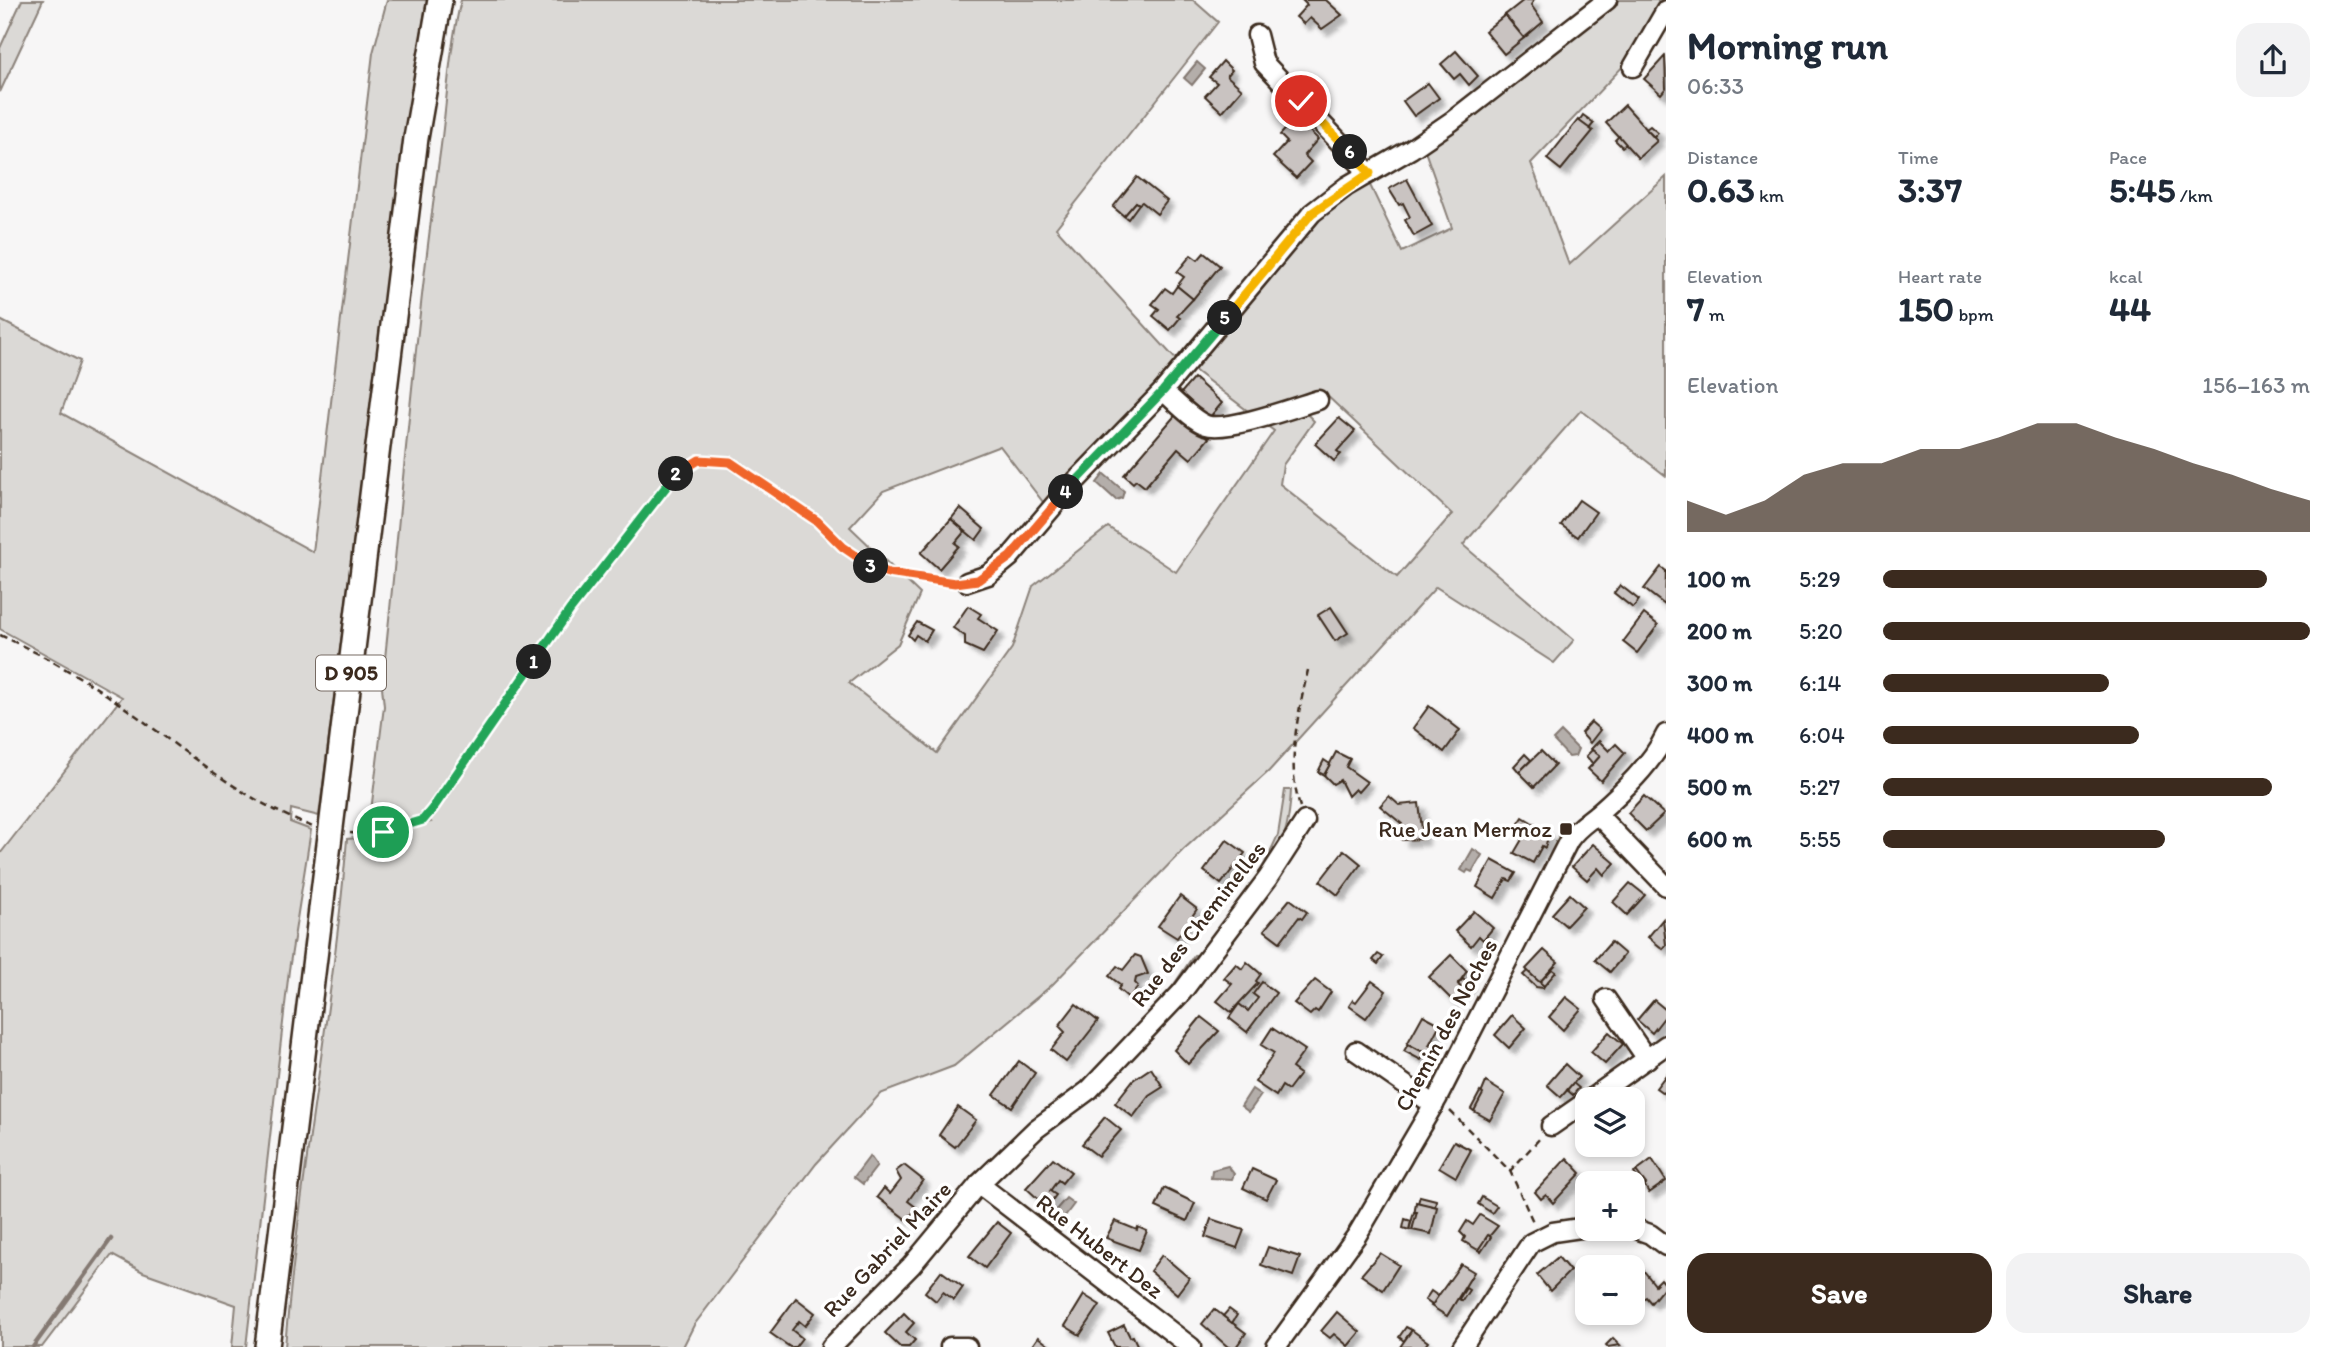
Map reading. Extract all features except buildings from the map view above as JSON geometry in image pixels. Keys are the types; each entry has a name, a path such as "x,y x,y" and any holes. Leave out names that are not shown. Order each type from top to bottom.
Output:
{"main road":[{"name":"D 905","path":"267,1347 416,138 440,0"}],"street":[{"path":"967,582 988,575 1010,557 1068,489 1163,391 1300,226 1326,201 1452,121 1607,0"},
{"path":"1633,67 1666,10"},
{"path":"1258,35 1264,63 1370,173"},
{"path":"1163,391 1202,423 1210,426 1264,417 1318,400"},
{"name":"Chemin des Noches","path":"1280,1345 1357,1234 1436,1102 1569,840 1578,826 1597,814 1647,763 1666,734"},
{"path":"1597,814 1666,886"},
{"name":"Rue des Cheminelles","path":"979,1184 1036,1129 1089,1090 1182,992 1268,878 1305,821"},
{"path":"1606,999 1647,1059"},
{"path":"1607,1087 1666,1045"},
{"path":"1356,1051 1436,1102"},
{"path":"1551,1126 1575,1109"},
{"name":"Rue Gabriel Maire","path":"831,1347 911,1266 979,1184"},
{"name":"Rue Hubert Dez","path":"979,1184 1192,1347"},
{"path":"1462,1347 1520,1256 1540,1237 1575,1229"},
{"path":"1645,1232 1666,1246"},
{"path":"950,1347 967,1347"}],"path":[{"path":"0,635 84,680 196,761 294,819 331,831 360,834 383,832 423,820 570,610 671,479 699,460 730,462 817,521 843,547 872,567 888,573 967,582"},
{"path":"1305,821 1294,789 1298,714 1308,670"},
{"path":"1436,1102 1510,1171 1540,1237"},
{"path":"1510,1171 1551,1126"}],"shaded area":[{"path":"22,0 43,0 0,92 0,48"},
{"path":"387,0 427,0 408,115 319,816 291,809 290,822 311,830 289,970 246,1347 232,1347 236,1305 143,1272 112,1255 42,1347 0,1347 0,854 122,697 0,629 0,320 80,361 61,413 313,552 373,53"},
{"path":"461,0 1193,0 1218,22 1056,228 1180,364 1046,506 1000,446 883,491 850,527 920,594 898,644 849,683 937,753 1012,648 1033,586 1108,527 1176,572 1274,431 1189,366 1313,222 1369,183 1402,252 1452,228 1424,148 1614,0 1666,0 1630,59 1531,163 1569,265 1666,177 1666,476 1581,410 1463,545 1574,640 1554,663 1436,587 1269,771 1183,850 1052,985 954,1066 880,1094 816,1164 694,1325 683,1347 285,1347 347,839 381,836 431,822 424,813 399,825 380,827 373,822 371,811 384,706 382,687 416,353","holes":["1321,390 1452,514 1397,577 1280,484 1283,465 1314,421 1296,403"]},
{"path":"1197,62 1205,69 1192,85 1184,78"},
{"path":"1104,474 1124,491 1122,498 1116,500 1097,483"},
{"path":"1561,732 1578,749 1575,756 1569,757 1553,740"},
{"path":"1285,790 1291,790 1287,827 1280,846 1259,876 1278,835"},
{"path":"1473,849 1482,855 1472,872 1468,870 1466,873 1461,870"},
{"path":"1194,955 1198,955 1199,959 1164,999"},
{"path":"1252,1089 1261,1095 1249,1112 1241,1106"},
{"path":"870,1156 877,1166 863,1184 854,1177"},
{"path":"1228,1166 1234,1174 1232,1179 1211,1178 1212,1170"},
{"path":"1066,1198 1074,1204 1062,1220 1057,1219 1053,1213"}],"waterway":[{"path":"33,1347 111,1239"}],"place":[{"name":"Rue Jean Mermoz","path":"1566,829"}],"route":[{"path":"383,832 423,820 433,808 570,610 671,479 688,464 711,459 730,462 817,521 843,547 872,567 888,573 955,583 978,580 1000,567 1068,489 1163,391 1312,213 1347,186 1370,173 1301,101"}]}
